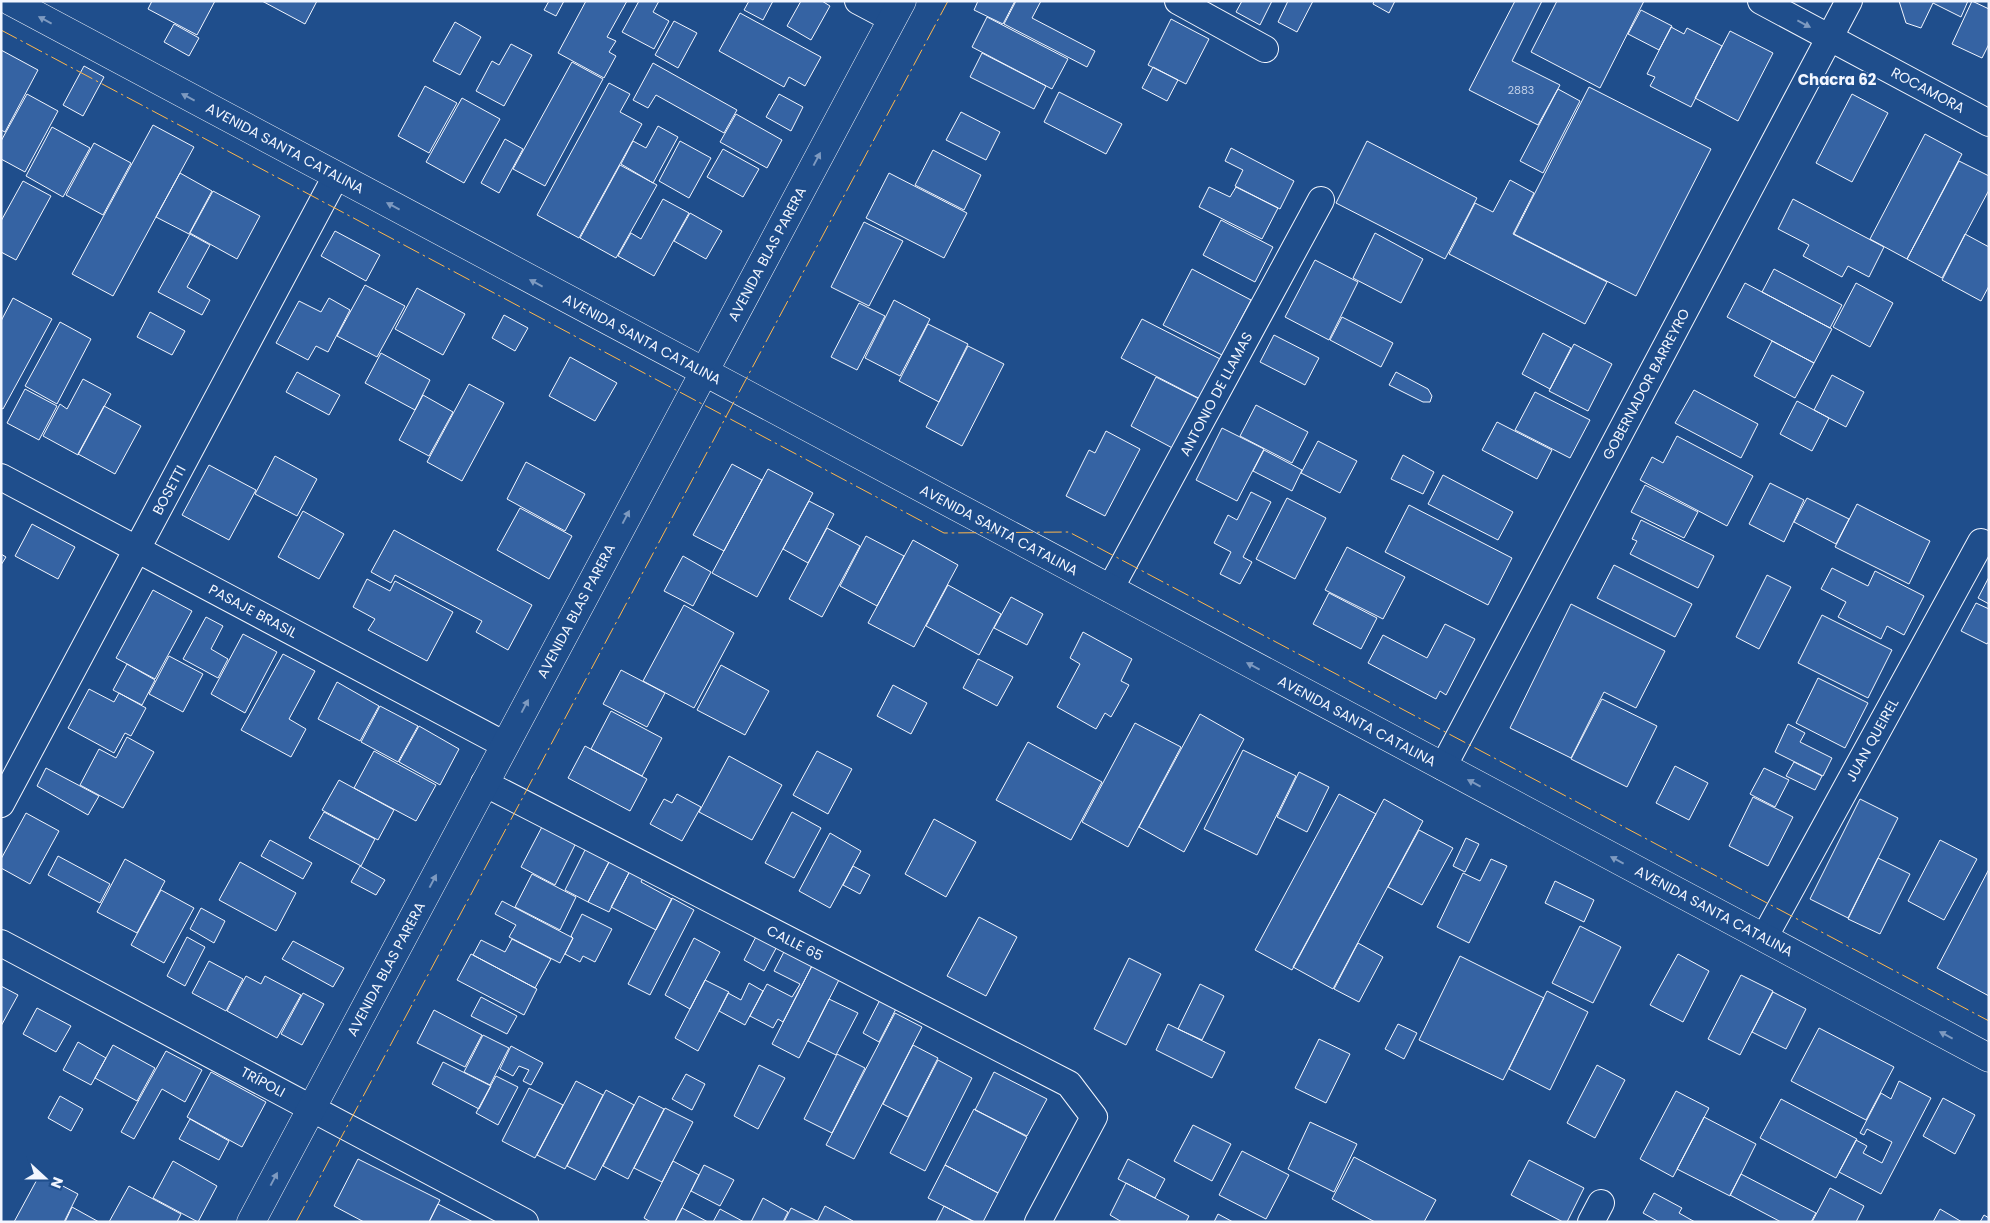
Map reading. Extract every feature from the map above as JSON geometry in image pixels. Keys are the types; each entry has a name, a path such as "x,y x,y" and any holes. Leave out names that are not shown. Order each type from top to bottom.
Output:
{"main road":[{"name":"AVENIDA SANTA CATALINA","path":"10,1 1989,1058"},
{"name":"AVENIDA BLAS PARERA","path":"251,1222 897,10"}],"street":[{"path":"858,1 897,10"},
{"path":"1178,1 1265,49"},
{"name":"ROCAMORA","path":"1761,1 1989,123"},
{"name":"GOBERNADOR BARREYRO","path":"1443,766 1849,1"},
{"name":"BOSETTI","path":"1,804 336,176"},
{"name":"ANTONIO DE LLAMAS","path":"1110,589 1321,200"},
{"name":"PASAJE BRASIL","path":"1,477 505,745"},
{"name":"JUAN QUEIREL","path":"1764,938 1981,542"},
{"name":"CALLE 65","path":"484,783 1069,1084 1094,1117 1038,1222"},
{"name":"TRÍPOLI","path":"1,943 525,1222"}],"building":[{"path":"152,1 215,1 197,35 148,9"},
{"path":"262,1 317,1 305,24"},
{"path":"549,1 564,1 556,16 544,10"},
{"path":"586,1 627,1 607,37 616,41 609,52 616,56 604,78 558,53"},
{"path":"639,1 659,1 653,12 669,21 654,49 622,32"},
{"path":"749,1 773,1 763,20 744,10"},
{"path":"801,1 822,1 830,6 811,40 787,26"},
{"path":"978,1 1015,1 1003,24 974,10"},
{"path":"1016,1 1041,1 1032,18 1095,51 1087,67 1004,24"},
{"path":"1242,1 1272,1 1260,25 1236,12"},
{"path":"1288,1 1313,1 1297,32 1278,22"},
{"path":"1374,1 1395,1 1389,13 1373,4"},
{"path":"1515,1 1542,1 1512,61 1560,85 1538,125 1469,90"},
{"path":"1557,1 1644,1 1600,88 1531,52"},
{"path":"1899,1 1968,1 1961,17 1933,3 1921,28 1906,23"},
{"path":"1972,1 1989,9 1989,44 1982,58 1952,44"},
{"path":"1641,10 1672,26 1659,50 1628,34"},
{"path":"740,13 821,57 805,86 789,77 784,87 719,51"},
{"path":"987,17 1068,59 1052,89 972,47"},
{"path":"1171,19 1209,39 1186,84 1148,65"},
{"path":"674,21 697,33 678,68 655,55"},
{"path":"455,22 481,37 460,75 433,61"},
{"path":"174,24 199,38 189,56 164,42"},
{"path":"1671,27 1684,34 1687,28 1722,46 1691,107 1650,86 1655,77 1647,74"},
{"path":"1730,31 1773,53 1738,121 1695,98"},
{"path":"511,44 532,55 504,106 476,91 492,61 499,65"},
{"path":"1,50 38,70 5,132 1,130"},
{"path":"982,53 1046,86 1034,109 970,77"},
{"path":"572,62 603,79 545,186 513,169"},
{"path":"653,63 737,110 724,133 656,95 648,108 633,100"},
{"path":"84,66 104,77 83,116 63,105"},
{"path":"1153,67 1178,80 1167,101 1142,88"},
{"path":"609,83 630,94 620,112 642,124 579,238 537,215"},
{"path":"425,86 457,103 429,153 398,136"},
{"path":"1589,87 1711,149 1636,296 1514,234"},
{"path":"1558,89 1580,101 1543,173 1520,161"},
{"path":"1059,92 1122,124 1106,154 1044,122"},
{"path":"27,94 58,111 25,172 1,159 1,141"},
{"path":"779,94 803,107 791,131 766,117"},
{"path":"1852,94 1888,113 1852,182 1816,163"},
{"path":"462,98 500,119 464,183 426,162"},
{"path":"961,112 1000,132 986,160 946,140"},
{"path":"736,114 782,140 767,168 720,142"},
{"path":"153,125 194,147 113,296 72,274"},
{"path":"658,126 678,137 653,183 621,164 633,141 646,148"},
{"path":"52,127 90,148 63,197 26,176"},
{"path":"1925,134 1962,154 1907,259 1870,239"},
{"path":"505,139 523,149 499,193 481,183"},
{"path":"680,141 711,158 689,198 659,181"},
{"path":"1367,141 1477,198 1445,259 1336,203"},
{"path":"94,143 131,163 103,215 66,195"},
{"path":"1231,148 1294,181 1280,209 1235,186 1243,170 1225,161"},
{"path":"723,149 759,169 743,197 707,177"},
{"path":"933,150 981,175 964,210 915,185"},
{"path":"1959,161 1989,176 1989,190 1942,278 1907,259"},
{"path":"620,165 657,185 616,258 580,238"},
{"path":"180,173 212,191 189,234 156,217"},
{"path":"889,173 967,213 944,258 866,218"},
{"path":"1510,180 1534,193 1513,234 1607,282 1585,324 1449,254 1475,203 1493,212"},
{"path":"23,181 51,196 16,260 1,252 1,221"},
{"path":"1209,187 1230,197 1236,187 1278,208 1262,239 1199,207"},
{"path":"213,191 260,216 237,259 190,233"},
{"path":"663,199 689,213 654,276 618,256 631,233 641,239"},
{"path":"1793,199 1884,247 1869,277 1848,266 1842,277 1803,256 1809,245 1778,229"},
{"path":"690,213 722,231 706,259 674,241"},
{"path":"1221,220 1273,247 1255,282 1203,255"},
{"path":"864,222 903,241 869,306 831,287"},
{"path":"335,231 380,255 366,281 321,256"},
{"path":"1375,233 1423,259 1401,303 1353,278"},
{"path":"190,234 210,245 187,287 210,300 202,315 158,292"},
{"path":"1965,234 1989,247 1989,286 1981,301 1942,280"},
{"path":"1315,260 1358,282 1329,340 1285,317"},
{"path":"1192,269 1251,300 1222,355 1163,325"},
{"path":"1774,269 1842,305 1830,328 1762,292"},
{"path":"1745,283 1832,329 1814,363 1727,317"},
{"path":"1856,283 1893,303 1870,347 1833,327"},
{"path":"365,285 405,306 377,357 337,336"},
{"path":"417,288 465,314 443,355 395,329"},
{"path":"13,298 52,319 3,409 1,408 1,321"},
{"path":"329,298 350,310 328,352 316,346 308,360 276,343 299,301 321,312"},
{"path":"894,300 930,319 900,376 865,358"},
{"path":"859,303 885,316 857,370 831,357"},
{"path":"150,312 185,331 172,355 137,337"},
{"path":"504,315 528,328 515,351 492,338"},
{"path":"1342,317 1393,343 1381,367 1330,340"},
{"path":"1142,319 1226,362 1206,402 1121,358"},
{"path":"60,322 91,339 57,404 25,386"},
{"path":"928,324 968,344 939,402 899,381"},
{"path":"1543,333 1571,348 1550,389 1522,374"},
{"path":"1274,335 1319,358 1305,385 1260,362"},
{"path":"1772,341 1814,363 1795,398 1754,376"},
{"path":"1574,344 1612,364 1588,411 1549,391"},
{"path":"968,346 1004,364 962,446 926,427"},
{"path":"381,353 430,380 415,410 365,383"},
{"path":"570,357 617,383 595,421 549,396"},
{"path":"297,372 340,395 329,415 286,392"},
{"path":"1396,372 1428,389 1432,396 1430,402 1423,402 1389,385"},
{"path":"1832,375 1864,392 1846,427 1814,410"},
{"path":"1156,377 1205,402 1180,452 1131,426"},
{"path":"83,379 111,394 78,455 43,436 60,404 67,409"},
{"path":"469,384 504,403 462,481 427,462"},
{"path":"25,389 57,406 39,440 7,423"},
{"path":"1694,390 1758,424 1741,458 1675,423"},
{"path":"1535,392 1590,420 1570,458 1515,430"},
{"path":"423,395 453,412 429,456 399,440"},
{"path":"1797,401 1829,418 1812,451 1780,434"},
{"path":"1256,405 1308,432 1292,463 1240,436"},
{"path":"104,406 141,426 115,474 78,454"},
{"path":"1497,422 1552,450 1537,479 1482,450"},
{"path":"1222,428 1264,449 1237,501 1196,480"},
{"path":"1106,431 1140,449 1105,516 1066,496 1089,450 1095,453"},
{"path":"1677,436 1753,476 1727,526 1640,480 1652,457 1663,463"},
{"path":"1318,441 1357,461 1340,493 1301,473"},
{"path":"1264,450 1302,470 1292,491 1253,471"},
{"path":"1403,455 1434,472 1423,494 1391,479"},
{"path":"275,456 317,479 297,516 255,494"},
{"path":"526,462 585,494 565,531 507,499"},
{"path":"732,464 762,480 724,551 693,535"},
{"path":"209,465 256,490 229,540 182,515"},
{"path":"768,469 813,493 757,597 712,573"},
{"path":"1443,475 1513,512 1498,540 1428,504"},
{"path":"1770,483 1804,500 1784,542 1749,524"},
{"path":"1645,485 1698,512 1684,538 1631,512"},
{"path":"1251,492 1271,502 1243,557 1252,562 1240,584 1220,574 1231,552 1214,543 1228,515 1237,520"},
{"path":"1287,498 1326,518 1295,579 1256,559"},
{"path":"1807,498 1849,519 1836,544 1794,522"},
{"path":"809,501 834,514 808,563 783,549"},
{"path":"1857,504 1930,541 1909,584 1835,547"},
{"path":"1409,505 1512,558 1488,605 1385,552"},
{"path":"520,508 572,536 549,579 497,550"},
{"path":"303,511 344,534 319,579 278,557"},
{"path":"1641,520 1714,556 1698,588 1630,554 1637,541 1632,539"},
{"path":"32,524 75,547 58,579 15,556"},
{"path":"827,528 860,546 822,617 789,599"},
{"path":"394,530 532,605 508,650 476,632 482,621 395,575 391,583 371,572"},
{"path":"866,536 904,556 877,606 840,586"},
{"path":"913,540 958,565 914,647 868,623"},
{"path":"1347,547 1405,577 1383,619 1325,590"},
{"path":"1,554 6,557 1,565"},
{"path":"683,556 711,572 693,606 664,591"},
{"path":"1614,565 1692,604 1675,637 1597,598"},
{"path":"1832,568 1868,586 1875,571 1924,596 1904,635 1887,626 1881,639 1838,617 1846,602 1821,589"},
{"path":"1767,575 1791,587 1759,649 1736,637"},
{"path":"1989,577 1989,604 1978,598"},
{"path":"367,579 390,591 395,581 453,612 427,661 368,630 375,619 353,607"},
{"path":"948,585 1001,614 979,655 926,626"},
{"path":"153,590 192,611 155,679 116,658"},
{"path":"1329,593 1377,618 1361,649 1313,624"},
{"path":"1011,597 1043,614 1027,645 994,628"},
{"path":"1976,603 1989,609 1989,641 1987,644 1961,631"},
{"path":"1571,604 1665,651 1636,708 1604,692 1571,758 1510,728"},
{"path":"684,605 734,633 694,708 643,681"},
{"path":"1822,615 1892,650 1868,698 1798,663"},
{"path":"206,617 223,626 211,649 228,659 218,678 183,659"},
{"path":"1445,624 1475,639 1446,695 1440,691 1436,699 1368,663 1383,635 1427,658"},
{"path":"1083,632 1132,659 1121,681 1129,685 1111,717 1105,713 1096,729 1057,707 1080,664 1070,658"},
{"path":"243,634 277,652 245,713 211,694"},
{"path":"283,654 315,671 289,719 306,729 291,757 241,730"},
{"path":"169,656 203,674 183,712 149,694"},
{"path":"978,659 1013,677 997,706 963,688"},
{"path":"127,664 155,680 142,705 113,690"},
{"path":"721,665 769,691 745,735 697,710"},
{"path":"621,670 665,693 647,727 603,704"},
{"path":"1818,678 1868,703 1845,748 1796,723"},
{"path":"337,682 379,706 360,741 318,719"},
{"path":"893,685 927,703 911,734 877,716"},
{"path":"89,689 114,702 119,693 146,708 131,736 125,733 114,753 68,728"},
{"path":"1602,699 1657,726 1627,787 1571,759"},
{"path":"380,706 418,726 398,762 361,742"},
{"path":"611,711 662,738 642,776 591,749"},
{"path":"1200,714 1244,739 1184,852 1139,827"},
{"path":"1135,723 1181,747 1128,847 1082,822"},
{"path":"1788,724 1805,733 1800,742 1832,758 1823,776 1775,752"},
{"path":"419,726 459,749 440,785 399,762"},
{"path":"127,737 154,752 123,808 80,785 99,749 116,758"},
{"path":"1028,742 1102,782 1071,840 996,800"},
{"path":"585,746 647,779 630,811 568,778"},
{"path":"1243,750 1296,776 1257,855 1204,829"},
{"path":"374,751 436,785 416,821 354,788"},
{"path":"817,751 852,769 828,814 793,795"},
{"path":"729,756 782,785 752,840 699,812"},
{"path":"1794,762 1822,776 1815,790 1786,776"},
{"path":"1675,766 1708,783 1689,820 1656,803"},
{"path":"46,768 99,796 88,815 37,786"},
{"path":"1764,768 1789,780 1775,807 1750,794"},
{"path":"1299,772 1329,787 1307,832 1277,817"},
{"path":"339,780 394,810 378,840 322,810"},
{"path":"677,794 701,807 682,841 650,824 664,799 672,803"},
{"path":"1339,794 1376,814 1292,970 1255,950"},
{"path":"1753,797 1793,817 1768,866 1729,846"},
{"path":"1384,799 1423,821 1333,989 1293,967"},
{"path":"1860,799 1898,818 1848,918 1810,899"},
{"path":"324,812 375,839 361,866 309,838"},
{"path":"792,812 821,828 794,878 765,863"},
{"path":"26,813 59,831 30,884 1,868 1,859"},
{"path":"934,819 976,842 946,897 905,874"},
{"path":"544,823 577,841 555,885 521,867"},
{"path":"1419,830 1453,848 1422,905 1388,887"},
{"path":"830,833 861,851 830,908 799,891"},
{"path":"1466,838 1479,844 1465,872 1453,866"},
{"path":"270,840 312,863 303,879 261,856"},
{"path":"1940,840 1977,859 1944,920 1908,901"},
{"path":"588,844 612,856 588,902 565,890"},
{"path":"615,851 635,861 609,912 588,902"},
{"path":"58,856 110,884 100,903 48,875"},
{"path":"1878,858 1910,874 1880,934 1848,919"},
{"path":"125,859 165,881 137,933 97,912"},
{"path":"1491,859 1507,866 1469,943 1437,927 1463,873 1480,881"},
{"path":"240,862 296,893 276,931 219,900"},
{"path":"360,866 385,880 376,895 351,882"},
{"path":"853,866 870,875 860,894 843,885"},
{"path":"632,867 645,874 641,882 672,899 656,930 611,907"},
{"path":"1989,869 1989,996 1937,968"},
{"path":"532,874 576,897 560,930 515,907"},
{"path":"1555,881 1594,900 1584,922 1545,903"},
{"path":"161,890 194,908 164,963 131,945"},
{"path":"672,898 694,910 650,995 628,984"},
{"path":"502,901 573,938 560,963 509,937 516,925 495,914"},
{"path":"201,908 225,921 214,943 190,929"},
{"path":"582,914 612,929 595,962 583,956 580,962 565,954 573,938 571,936"},
{"path":"979,917 1017,937 986,996 947,976"},
{"path":"1580,926 1621,947 1593,1003 1552,983"},
{"path":"761,927 782,937 764,971 744,960"},
{"path":"187,937 205,947 185,986 167,976"},
{"path":"694,938 720,952 690,1009 665,995"},
{"path":"512,939 551,959 535,988 473,955 481,940 505,952"},
{"path":"293,941 344,968 333,987 282,959"},
{"path":"1358,943 1383,957 1359,1002 1334,989"},
{"path":"787,946 815,960 783,1022 778,1019 773,1028 750,1016 767,984 792,997 800,984 774,971"},
{"path":"471,954 537,989 524,1015 457,980"},
{"path":"1678,954 1709,971 1683,1022 1650,1005"},
{"path":"1460,956 1544,998 1503,1080 1419,1040"},
{"path":"816,958 843,972 799,1058 772,1044"},
{"path":"1129,958 1161,974 1126,1045 1094,1029"},
{"path":"209,961 243,979 226,1011 192,993"},
{"path":"1741,975 1773,991 1740,1055 1708,1039"},
{"path":"246,976 261,984 265,976 301,995 277,1038 227,1011"},
{"path":"705,980 729,992 698,1051 675,1038"},
{"path":"749,983 763,991 745,1025 719,1011 728,993 741,1000"},
{"path":"1200,984 1224,996 1202,1040 1178,1029"},
{"path":"1,986 18,995 1,1026"},
{"path":"1547,991 1588,1012 1550,1090 1509,1069"},
{"path":"884,992 900,1001 879,1042 863,1033"},
{"path":"1773,992 1806,1009 1786,1049 1752,1032"},
{"path":"303,993 324,1004 302,1045 281,1034"},
{"path":"481,997 517,1016 507,1034 471,1016"},
{"path":"829,999 858,1013 836,1055 808,1041"},
{"path":"37,1008 71,1026 56,1052 23,1034"},
{"path":"434,1010 482,1035 465,1067 417,1043"},
{"path":"895,1013 922,1027 854,1159 826,1145"},
{"path":"1168,1024 1225,1052 1212,1078 1156,1050"},
{"path":"1398,1024 1417,1033 1404,1059 1385,1049"},
{"path":"1819,1028 1894,1067 1866,1120 1791,1081"},
{"path":"483,1035 509,1048 490,1085 464,1072"},
{"path":"1319,1039 1350,1054 1326,1103 1295,1088"},
{"path":"78,1042 106,1058 91,1085 63,1070"},
{"path":"113,1045 155,1068 137,1101 95,1078"},
{"path":"913,1045 938,1058 908,1117 883,1104"},
{"path":"511,1046 543,1063 531,1085 523,1081 529,1070 519,1066 513,1076 500,1069"},
{"path":"166,1051 202,1070 185,1102 162,1089 134,1139 121,1132"},
{"path":"837,1054 865,1068 832,1133 804,1119"},
{"path":"938,1060 972,1078 925,1171 890,1153"},
{"path":"443,1062 491,1086 479,1109 432,1084"},
{"path":"759,1065 785,1078 758,1129 734,1116"},
{"path":"1597,1065 1625,1080 1595,1138 1567,1123"},
{"path":"211,1072 266,1102 242,1147 187,1117"},
{"path":"994,1072 1047,1099 1027,1136 975,1110"},
{"path":"686,1074 705,1084 692,1110 672,1099"},
{"path":"496,1076 518,1087 498,1125 476,1113"},
{"path":"576,1081 603,1095 565,1169 537,1155"},
{"path":"1899,1081 1931,1098 1881,1194 1839,1172 1856,1140 1867,1146 1863,1153 1882,1163 1892,1142 1867,1129 1864,1135 1860,1133 1881,1093 1891,1099"},
{"path":"529,1088 563,1105 535,1158 502,1141"},
{"path":"606,1090 634,1105 595,1180 567,1166"},
{"path":"1676,1091 1709,1108 1673,1177 1640,1159"},
{"path":"60,1096 83,1109 71,1131 48,1118"},
{"path":"639,1096 664,1109 628,1179 603,1166"},
{"path":"1943,1098 1975,1115 1955,1154 1923,1136"},
{"path":"1781,1099 1857,1139 1836,1178 1760,1138"},
{"path":"665,1108 693,1122 662,1182 634,1168"},
{"path":"974,1109 1027,1137 998,1193 945,1165"},
{"path":"1704,1117 1756,1144 1730,1196 1677,1169"},
{"path":"190,1119 229,1141 219,1160 179,1139"},
{"path":"1310,1122 1357,1144 1334,1192 1288,1169"},
{"path":"1193,1125 1231,1144 1212,1181 1174,1161"},
{"path":"1242,1151 1289,1175 1266,1219 1219,1195"},
{"path":"1354,1157 1436,1200 1424,1222 1375,1222 1332,1199"},
{"path":"358,1159 440,1200 429,1222 364,1222 334,1206"},
{"path":"1128,1159 1165,1179 1155,1198 1118,1179"},
{"path":"1529,1160 1584,1188 1567,1222 1563,1222 1511,1195"},
{"path":"173,1161 217,1186 198,1222 153,1198"},
{"path":"673,1161 699,1175 675,1222 651,1222 644,1218"},
{"path":"704,1165 734,1180 720,1206 691,1191"},
{"path":"945,1165 998,1193 983,1222 975,1222 928,1198"},
{"path":"40,1174 78,1194 64,1222 14,1222"},
{"path":"1741,1174 1816,1213 1811,1222 1781,1222 1730,1195"},
{"path":"1126,1183 1189,1216 1186,1222 1122,1222 1110,1215"},
{"path":"129,1186 181,1214 177,1222 109,1222"},
{"path":"1830,1188 1864,1206 1856,1222 1812,1222"},
{"path":"1654,1193 1682,1208 1679,1213 1695,1222 1659,1222 1643,1213"},
{"path":"763,1198 788,1212 783,1222 751,1222"},
{"path":"438,1204 473,1222 429,1222"},
{"path":"825,1206 853,1221 853,1222 817,1222"},
{"path":"944,1206 974,1222 936,1222"},
{"path":"72,1207 99,1222 65,1222"},
{"path":"682,1208 708,1222 675,1222"},
{"path":"791,1208 817,1221 784,1222"},
{"path":"720,1209 744,1222 713,1222"},
{"path":"1940,1209 1962,1222 1933,1222"},
{"path":"1218,1214 1233,1222 1214,1222"},
{"path":"1984,1215 1989,1218 1989,1222 1980,1222"}],"power":[{"path":"296,1222 948,1"},
{"path":"1,30 944,533 1069,532 1989,1021"}],"district":[{"name":"Chacra 62","path":"1837,80"}]}
